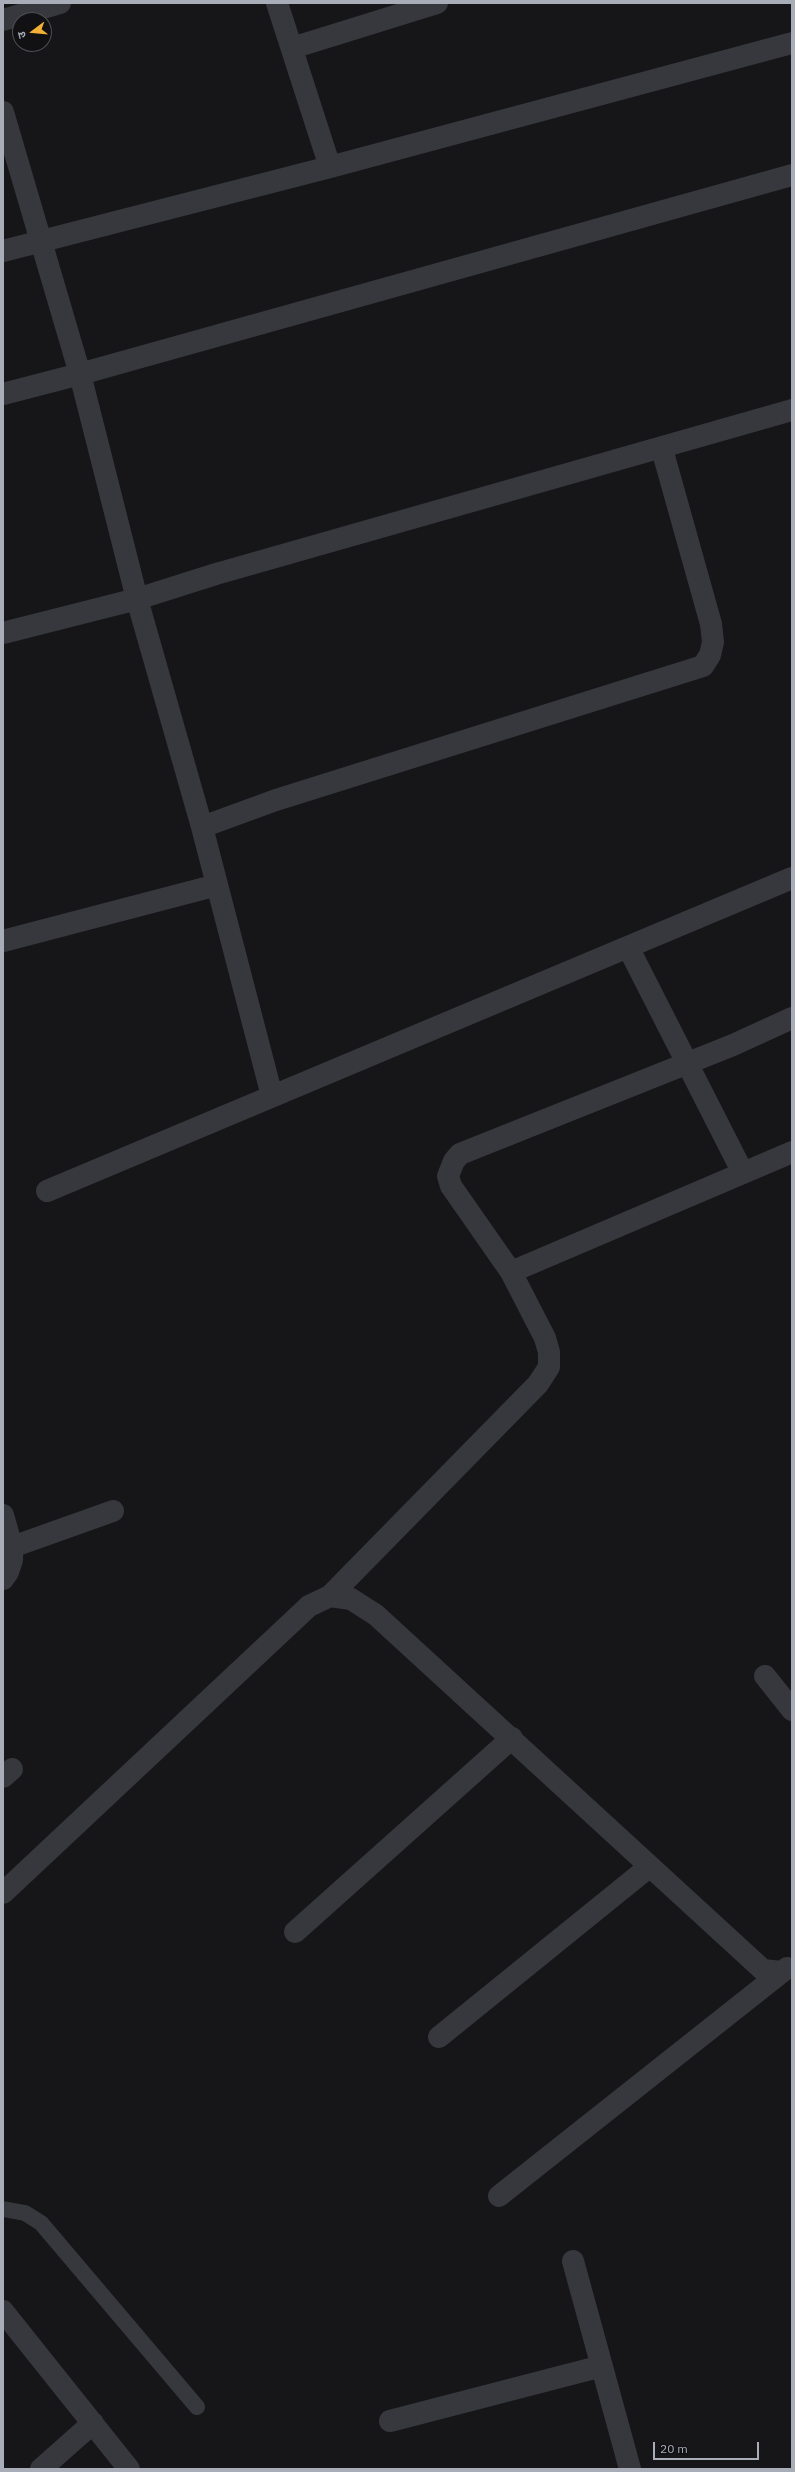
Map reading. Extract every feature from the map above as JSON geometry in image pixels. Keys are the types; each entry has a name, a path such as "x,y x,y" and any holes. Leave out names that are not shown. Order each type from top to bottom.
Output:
{"street":[{"path":"3,20 60,3"},
{"path":"277,3 330,167"},
{"path":"292,48 437,3"},
{"path":"3,251 330,167 792,43"},
{"path":"3,112 80,374 137,599 202,827 272,1096"},
{"path":"3,394 80,374 792,175"},
{"path":"3,633 137,599 216,574 662,449 792,410"},
{"path":"202,827 276,800 703,666 710,655 713,642 711,624 662,449"},
{"path":"47,1191 792,878"},
{"path":"3,941 217,885"},
{"path":"628,947 743,1174"},
{"path":"3,1894 309,1606 330,1596 538,1384 549,1366 549,1352 545,1338 511,1272 451,1186 448,1176 454,1161 460,1154 688,1063 792,1018"},
{"path":"511,1272 792,1152"},
{"path":"12,1547 113,1511"},
{"path":"3,1515 12,1547 12,1560 5,1575"},
{"path":"330,1596 351,1600 376,1615 512,1738 649,1868 762,1970 770,1972 786,1969"},
{"path":"765,1676 792,1710"},
{"path":"295,1932 512,1738"},
{"path":"439,2037 649,1868"},
{"path":"499,2196 786,1969"},
{"path":"573,2261 630,2469"},
{"path":"3,2311 129,2469"},
{"path":"390,2421 602,2366"},
{"path":"41,2469 93,2423"}],"lane":[{"path":"3,2209 25,2212 41,2223 196,2407"}]}
